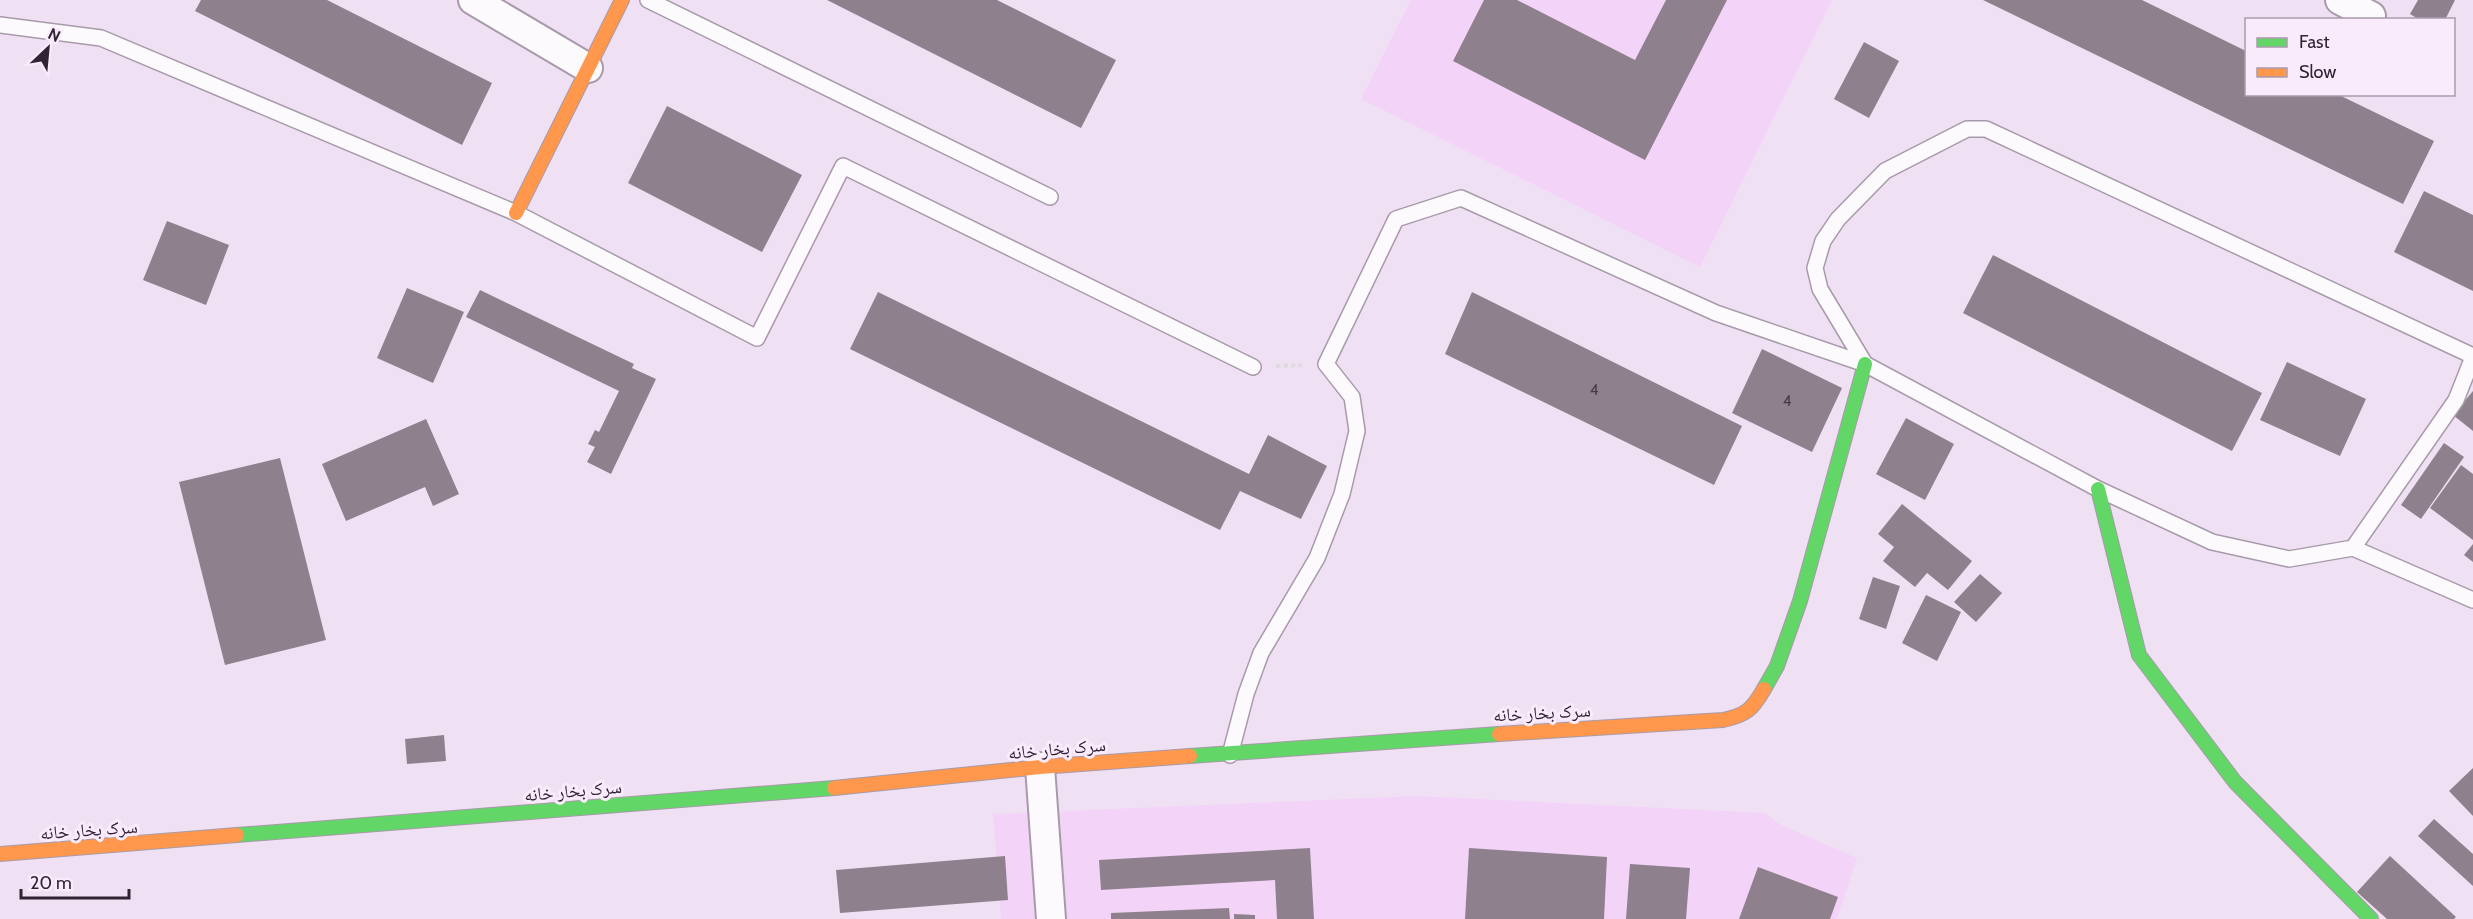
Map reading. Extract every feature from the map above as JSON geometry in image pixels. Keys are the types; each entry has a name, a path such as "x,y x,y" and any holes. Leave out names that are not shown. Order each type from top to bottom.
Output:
{"street":[{"path":"473,0 588,68"},
{"path":"516,213 622,0"},
{"path":"2340,0 2371,15"},
{"name":"سرک بخار خانه","path":"0,854 868,785 1040,767 1723,720 1744,715 1757,701 1777,666 1800,601 1865,364"},
{"path":"2098,489 2139,655 2235,782 2371,919"},
{"path":"1040,767 1051,919"}],"lane":[{"path":"648,0 1050,198"},
{"path":"0,25 101,38 516,213 757,338 843,166 1253,367"},
{"path":"1865,364 1820,289 1815,268 1824,241 1838,219 1885,171 1967,129 1986,129 2473,357 2456,400 2353,548"},
{"path":"1230,754 1246,694 1262,653 1317,558 1342,494 1357,431 1352,397 1326,364 1396,219 1461,198 1716,313 1865,364 2098,489 2212,542 2289,559 2353,548 2473,600"}],"path":[{"path":"1253,367 1326,364"}],"shaded area":[{"path":"1411,0 1832,0 1700,267 1361,99"},
{"path":"1416,796 1765,813 1783,826 1857,858 1837,919 1001,919 993,814"}],"building":[{"path":"201,0 327,0 492,83 462,145 195,11"},
{"path":"827,0 997,0 1116,60 1081,128"},
{"path":"1484,0 1517,0 1635,60 1666,0 1727,0 1645,160 1453,61"},
{"path":"1983,0 2142,0 2245,51 2245,96 2341,96 2434,141 2403,204"},
{"path":"2418,0 2455,0 2446,18 2417,18 2410,14"},
{"path":"1864,42 1899,61 1869,118 1834,99"},
{"path":"667,106 802,175 762,252 628,183"},
{"path":"2424,191 2473,215 2473,291 2394,252"},
{"path":"167,221 229,245 206,305 143,280"},
{"path":"1993,255 2262,393 2232,451 1963,313"},
{"path":"407,288 464,312 433,383 377,358"},
{"path":"480,290 634,364 632,368 656,379 611,474 587,462 595,447 588,444 595,430 599,432 619,391 466,317"},
{"path":"878,292 1249,474 1268,435 1327,466 1301,519 1240,491 1220,530 850,349"},
{"path":"1472,292 1742,426 1714,485 1445,354"},
{"path":"1762,349 1842,388 1812,452 1732,413"},
{"path":"2287,362 2366,399 2340,456 2260,420"},
{"path":"2473,391 2473,431 2453,415"},
{"path":"1906,418 1954,444 1925,500 1876,474"},
{"path":"426,419 459,494 433,506 425,487 346,521 322,464"},
{"path":"2444,443 2464,457 2421,519 2401,505"},
{"path":"280,458 326,640 225,665 179,482"},
{"path":"2461,465 2473,474 2473,540 2430,508"},
{"path":"1902,504 1972,561 1948,590 1927,573 1915,587 1883,561 1894,547 1878,534"},
{"path":"2473,544 2473,562 2464,555"},
{"path":"1980,574 2002,593 1976,622 1954,602"},
{"path":"1873,577 1900,586 1886,629 1859,619"},
{"path":"1926,595 1961,612 1937,661 1902,643"},
{"path":"444,735 446,761 407,764 405,739"},
{"path":"2473,768 2473,816 2449,791"},
{"path":"2434,819 2473,854 2473,886 2418,836"},
{"path":"1310,848 1314,919 1277,919 1275,880 1101,890 1099,860"},
{"path":"1469,848 1607,857 1604,919 1465,919"},
{"path":"1005,856 1008,900 840,913 836,870"},
{"path":"2390,856 2456,917 2454,919 2387,919 2357,892"},
{"path":"1630,864 1690,868 1686,919 1626,919"},
{"path":"1758,867 1838,897 1830,919 1739,919"},
{"path":"1229,908 1230,919 1111,919 1111,913"},
{"path":"1234,914 1255,915 1255,919 1234,919"}],"traffic: fast":[{"path":"1764,689 1777,666 1800,601 1865,364"},
{"path":"2098,489 2139,655 2235,782 2371,919"},
{"path":"1190,756 1499,734"},
{"path":"237,835 834,788"}],"traffic: slow":[{"path":"516,213 622,0"},
{"path":"1499,734 1723,720 1748,710 1764,689"},
{"path":"834,788 1040,767 1190,756"},
{"path":"0,854 237,835"}]}
